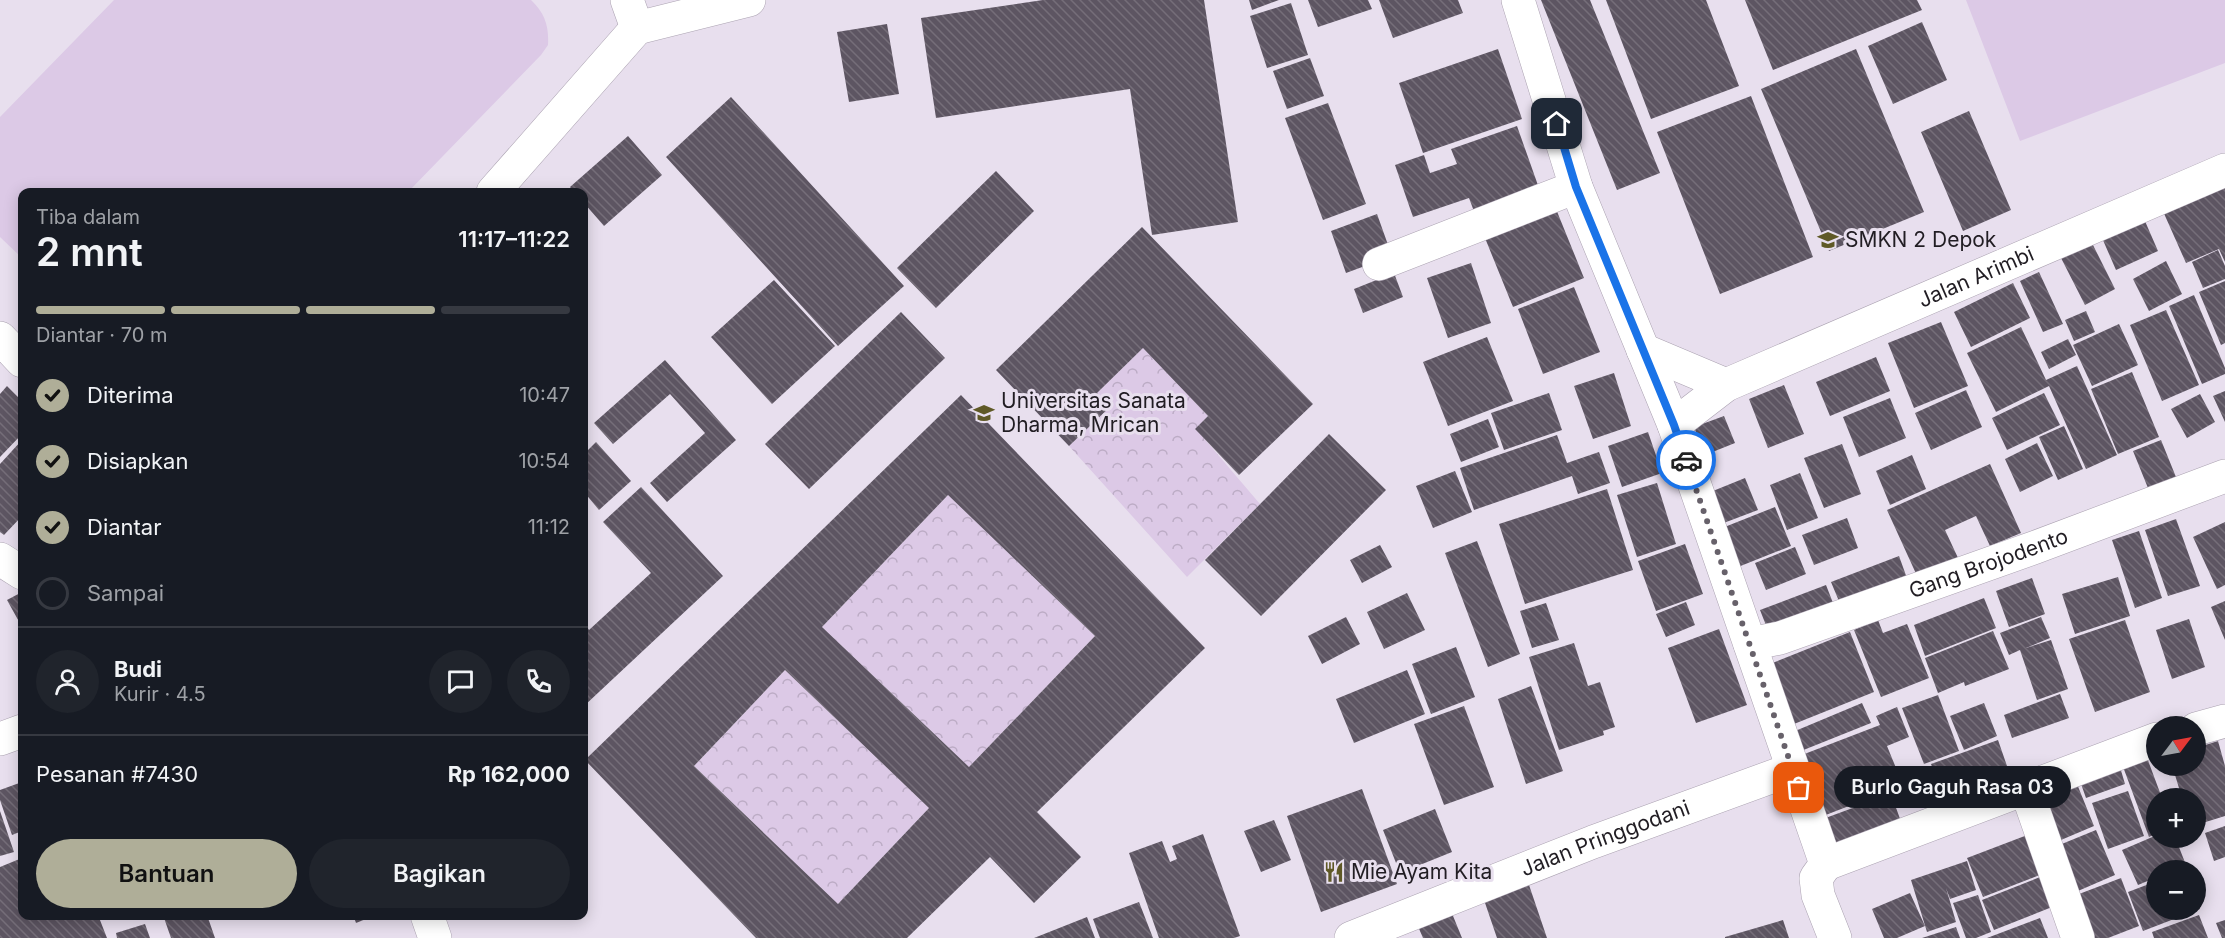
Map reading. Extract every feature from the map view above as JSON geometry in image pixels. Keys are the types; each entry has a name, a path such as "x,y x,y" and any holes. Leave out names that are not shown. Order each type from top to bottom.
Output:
{"street":[{"path":"496,188 632,14 748,0"},
{"path":"1518,0 1576,187 1674,425 1826,864"},
{"name":"Jalan Arimbi","path":"1674,425 1726,385 2225,170"},
{"path":"1379,264 1576,187"},
{"path":"0,338 18,357"},
{"path":"1643,350 1726,385"},
{"name":"Gang Brojodento","path":"1750,644 1780,638 1992,563 2225,476"},
{"path":"0,559 18,570"},
{"path":"2206,726 2225,721"},
{"path":"0,739 18,732"},
{"path":"1835,938 1818,895 1816,878 1826,864 2146,742"},
{"name":"Jalan Pringgodani","path":"1350,938 1393,930 1593,842 1793,769"},
{"path":"2026,789 2078,938"},
{"path":"429,920 435,938"}],"green space":[{"path":"114,0 531,0 540,10 548,32 548,45 541,55 412,188 18,188 18,254 0,237 0,117"},
{"path":"1966,0 2225,0 2225,63 2020,141"},
{"path":"1143,348 1208,416 1196,429 1260,504 1187,577 1069,446 1110,407 1097,393"},
{"path":"948,495 1095,636 969,767 822,627"},
{"path":"785,670 929,808 838,904 694,766"}],"building":[{"path":"1043,0 1204,0 1238,222 1152,235 1130,89 936,118 921,18"},
{"path":"1249,0 1279,0 1252,10"},
{"path":"1308,0 1368,0 1372,9 1318,27"},
{"path":"1379,0 1458,0 1463,13 1393,38"},
{"path":"1541,0 1590,0 1660,173 1617,190"},
{"path":"1606,0 1706,0 1739,86 1651,119"},
{"path":"1745,0 1917,0 1922,10 1773,70"},
{"path":"1291,3 1308,55 1267,68 1250,16"},
{"path":"1922,22 1947,80 1893,104 1868,46"},
{"path":"887,24 899,94 849,102 837,32"},
{"path":"1498,49 1522,119 1423,153 1399,83"},
{"path":"1856,49 1924,212 1829,251 1761,89"},
{"path":"1310,58 1324,96 1287,109 1273,71"},
{"path":"1751,96 1813,257 1720,294 1657,132"},
{"path":"731,97 904,286 838,346 666,157"},
{"path":"1328,103 1366,204 1323,220 1285,118"},
{"path":"1969,111 2011,210 1963,231 1921,132"},
{"path":"1517,126 1540,191 1475,214 1469,198 1413,217 1395,165 1424,155 1430,173 1457,164 1451,149"},
{"path":"628,136 662,175 604,226 588,208 588,188 570,187"},
{"path":"996,171 1034,211 936,308 897,268"},
{"path":"2225,181 2225,262 2219,249 2186,263 2162,209"},
{"path":"1556,209 1584,278 1513,307 1485,238"},
{"path":"2141,212 2158,251 2116,270 2099,231"},
{"path":"1377,214 1392,256 1346,273 1331,231"},
{"path":"1142,227 1313,404 1239,475 1195,429 1208,416 1143,348 1097,393 1111,406 1069,446 996,370"},
{"path":"2091,241 2115,289 2085,305 2060,256"},
{"path":"2218,250 2225,266 2225,279 2203,288 2192,262"},
{"path":"2166,261 2182,294 2149,311 2133,279"},
{"path":"1471,263 1491,323 1448,338 1427,278"},
{"path":"2039,272 2063,324 2043,332 2020,281"},
{"path":"1394,273 1403,297 1363,313 1354,289"},
{"path":"774,280 835,346 772,404 711,337"},
{"path":"2225,281 2225,343 2221,345 2199,292"},
{"path":"2013,283 2030,318 1971,347 1954,312"},
{"path":"1574,287 1600,352 1543,374 1518,309"},
{"path":"2194,295 2225,368 2225,374 2202,384 2169,306"},
{"path":"2166,310 2199,385 2162,401 2130,325"},
{"path":"2086,311 2095,332 2074,341 2065,320"},
{"path":"901,312 945,358 809,489 765,444"},
{"path":"1941,322 1968,386 1914,408 1888,343"},
{"path":"2119,324 2138,365 2092,386 2073,345"},
{"path":"2021,327 2046,380 2077,366 2117,455 2086,469 2049,386 1996,412 1967,353"},
{"path":"1487,337 1513,401 1448,426 1423,362"},
{"path":"2068,339 2076,355 2049,369 2041,352"},
{"path":"1876,357 1890,391 1830,416 1816,382"},
{"path":"665,360 736,440 667,502 650,483 705,433 670,394 613,444 594,423"},
{"path":"2132,372 2159,437 2118,454 2091,389"},
{"path":"1614,373 1631,426 1593,439 1574,386"},
{"path":"1784,385 1804,434 1768,448 1749,399"},
{"path":"7,386 18,397 18,438 0,457 0,394"},
{"path":"1966,390 1982,427 1931,450 1915,413"},
{"path":"2225,391 2225,422 2213,396"},
{"path":"1549,393 1562,430 1504,450 1491,413"},
{"path":"2044,393 2060,425 2007,450 1992,418"},
{"path":"2200,394 2215,422 2187,438 2171,409"},
{"path":"961,395 1205,648 1037,812 1081,857 1034,903 990,857 907,938 756,938 588,763 588,757","holes":["948,495 1095,636 969,767 822,627","785,670 929,808 838,904 694,766"]},
{"path":"1890,398 1906,438 1859,457 1843,417"},
{"path":"1724,416 1735,443 1705,455 1694,427"},
{"path":"1488,419 1499,447 1461,462 1450,434"},
{"path":"2064,426 2083,469 2058,480 2039,437"},
{"path":"1648,432 1662,473 1622,487 1608,446"},
{"path":"1329,434 1386,490 1261,616 1205,560"},
{"path":"1557,435 1567,463 1599,452 1610,483 1578,494 1572,476 1474,510 1460,468"},
{"path":"2161,440 2178,482 2150,493 2133,451"},
{"path":"596,442 631,481 599,510 588,497 588,450"},
{"path":"2037,443 2053,476 2020,492 2005,459"},
{"path":"18,444 18,520 4,535 0,532 0,464"},
{"path":"1842,444 1861,494 1824,508 1804,458"},
{"path":"1912,455 1926,489 1890,505 1876,471"},
{"path":"1990,464 2021,533 1990,546 1976,516 1945,530 1959,560 1918,578 1887,510"},
{"path":"1455,471 1472,512 1433,528 1416,486"},
{"path":"1800,473 1818,518 1787,530 1770,485"},
{"path":"1745,478 1758,510 1721,524 1708,493"},
{"path":"1657,483 1676,544 1637,557 1617,495"},
{"path":"641,487 723,576 588,702 588,629 651,573 603,522"},
{"path":"1607,489 1633,570 1525,604 1499,524"},
{"path":"1775,507 1791,546 1728,571 1712,532"},
{"path":"1847,518 1858,548 1814,565 1802,535"},
{"path":"2176,519 2200,586 2168,596 2145,530"},
{"path":"2225,522 2225,585 2217,589 2193,537"},
{"path":"2139,531 2162,598 2135,608 2112,540"},
{"path":"1477,541 1520,654 1488,667 1445,553"},
{"path":"1685,544 1703,594 1656,611 1638,561"},
{"path":"1380,545 1392,567 1362,583 1350,560"},
{"path":"1795,547 1806,574 1766,590 1755,563"},
{"path":"1899,556 1908,581 1841,606 1831,582"},
{"path":"2118,577 2130,616 2075,634 2062,594"},
{"path":"2032,578 2045,614 2009,627 1996,591"},
{"path":"1826,585 1835,608 1769,633 1760,610"},
{"path":"1407,593 1425,630 1384,649 1367,612"},
{"path":"18,594 18,620 7,600"},
{"path":"1984,598 1996,628 1925,656 1914,625"},
{"path":"2225,601 2225,640 2211,607"},
{"path":"1686,602 1695,625 1666,637 1656,614"},
{"path":"1546,603 1559,640 1532,648 1520,611"},
{"path":"1346,617 1360,644 1322,664 1308,636"},
{"path":"2041,617 2050,638 2026,648 2051,640 2068,689 2037,700 2020,650 2009,655 2000,633"},
{"path":"2189,619 2205,667 2172,679 2156,630"},
{"path":"1878,620 1883,633 1907,624 1929,678 1881,697 1854,630"},
{"path":"2125,620 2150,692 2095,712 2069,639"},
{"path":"1719,629 1747,705 1696,723 1668,648"},
{"path":"1993,631 2009,669 1965,686 1964,682 1938,693 1925,658"},
{"path":"1850,632 1874,692 1794,724 1770,664"},
{"path":"1574,643 1588,686 1600,682 1615,727 1603,731 1604,735 1559,750 1529,657"},
{"path":"1456,647 1475,697 1431,714 1412,664"},
{"path":"1407,670 1425,714 1354,743 1336,699"},
{"path":"1531,686 1563,771 1526,784 1498,699"},
{"path":"2060,694 2069,718 2012,738 2004,715"},
{"path":"1938,695 1959,751 1924,764 1902,708"},
{"path":"1862,703 1871,723 1796,753 1788,734"},
{"path":"1984,703 1997,736 1964,750 1950,716"},
{"path":"1464,706 1494,787 1444,805 1414,724"},
{"path":"1897,707 1909,737 1887,746 1903,785 1818,818 1794,758 1880,725 1876,716"},
{"path":"1998,740 2015,789 1949,814 1931,764"},
{"path":"2218,741 2225,766 2225,816 2206,822 2206,788 2179,788 2175,776 2206,776 2206,745"},
{"path":"2146,755 2146,776 2154,776 2158,788 2146,788 2146,829 2122,764"},
{"path":"2120,767 2125,784 2086,798 2080,781"},
{"path":"18,783 18,833 12,835 0,800 0,790"},
{"path":"2077,784 2094,826 2061,840 2044,797"},
{"path":"1362,789 1397,884 1321,912 1287,816"},
{"path":"2128,791 2144,836 2108,849 2092,803"},
{"path":"1891,794 1903,827 1833,853 1820,820"},
{"path":"1435,809 1452,852 1400,873 1383,830"},
{"path":"0,811 14,852 0,856"},
{"path":"1274,820 1291,860 1261,872 1244,831"},
{"path":"2225,826 2225,857 2214,861 2206,833"},
{"path":"2096,830 2115,875 2071,894 2052,848"},
{"path":"1203,834 1240,936 1234,938 1159,938 1129,853 1162,841 1170,862 1177,859 1172,846"},
{"path":"2030,834 2045,873 1983,897 1967,858"},
{"path":"2146,840 2146,848 2179,848 2184,860 2146,860 2146,882 2138,885 2122,850"},
{"path":"18,860 18,920 100,920 107,938 0,938 0,867"},
{"path":"1967,861 1976,890 1950,899 1946,888 1956,922 1927,932 1911,880"},
{"path":"2040,877 2052,907 1994,930 1982,900"},
{"path":"2121,878 2139,926 2108,938 2081,938 2066,899"},
{"path":"1528,882 1547,938 1497,938 1483,897"},
{"path":"2146,885 2146,920 2172,920 2143,931 2128,892"},
{"path":"1910,893 1925,926 1897,938 1884,938 1872,909"},
{"path":"1978,895 1991,932 1976,938 1966,938 1953,903"},
{"path":"1139,902 1153,938 1100,938 1093,919"},
{"path":"1451,911 1462,938 1423,938 1417,924"},
{"path":"1087,917 1095,938 1034,938"},
{"path":"2040,918 2048,938 1987,938"},
{"path":"165,920 209,920 215,938 171,938"},
{"path":"1783,920 1789,938 1725,938 1725,937"},
{"path":"2185,920 2201,920 2208,938 2154,938 2152,932"},
{"path":"2225,920 2225,938 2222,938 2216,923"},
{"path":"145,924 150,938 117,938 116,933"},
{"path":"1956,927 1960,938 1922,938"}],"way so far":[{"path":"1686,460 1799,788"}],"place":[{"name":"SMKN 2 Depok","path":"1828,240"},
{"name":"Universitas Sanata Dharma, Mrican","path":"984,413"},
{"name":"Burlo Gaguh Rasa 03","path":"1799,788"},
{"name":"Mie Ayam Kita","path":"1334,872"}],"route":[{"path":"1557,124 1576,187 1674,425 1686,460"}]}
